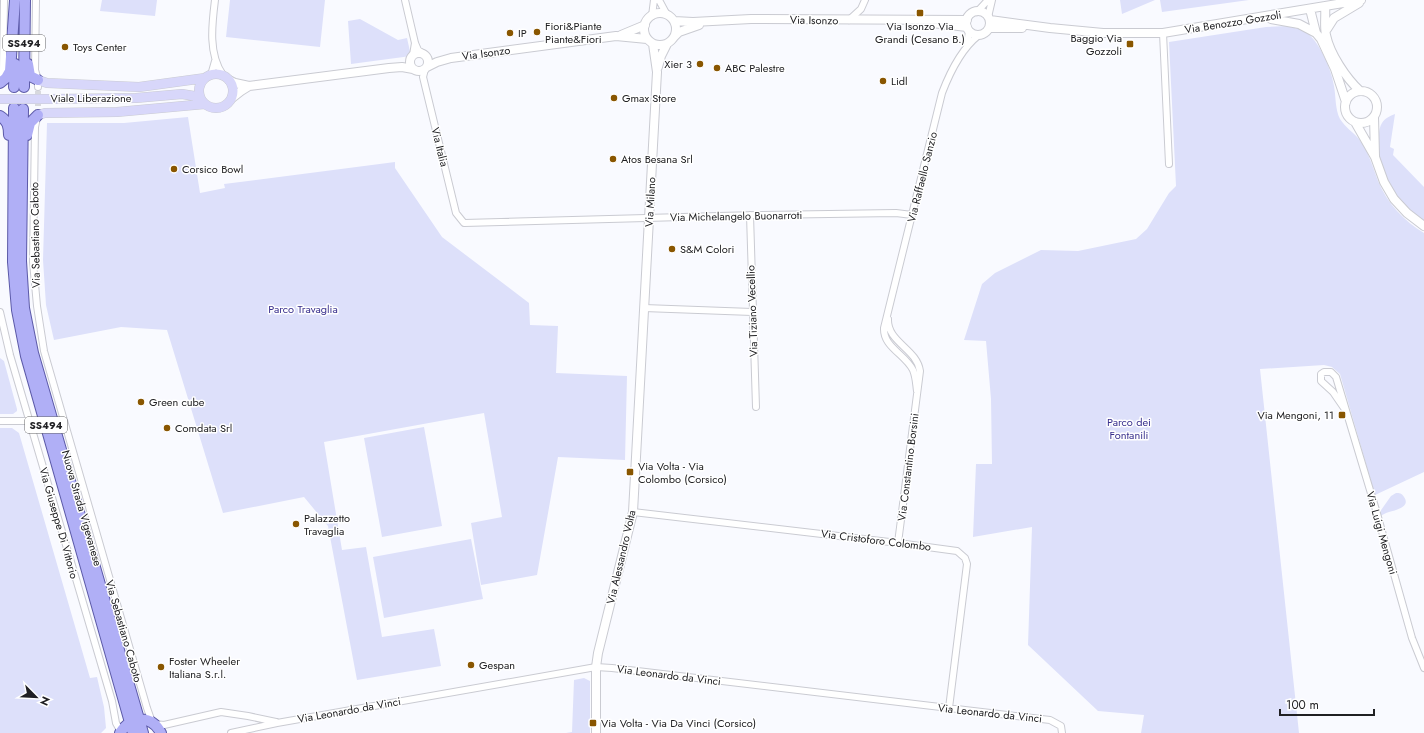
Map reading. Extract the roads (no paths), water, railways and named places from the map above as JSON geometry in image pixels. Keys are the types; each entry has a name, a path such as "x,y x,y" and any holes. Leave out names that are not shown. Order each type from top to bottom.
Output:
{"main road":[{"path":"0,83 6,78 10,71 16,0"},
{"name":"SS494","path":"16,0 19,86 26,0"},
{"path":"26,0 28,71 30,76 38,83"},
{"path":"219,74 226,77 234,91 232,98 227,105 219,108 210,108 203,102 199,94 205,79 219,74"},
{"name":"Viale Liberazione","path":"38,83 139,87 205,79"},
{"name":"Viale Liberazione","path":"182,94 195,88 205,79"},
{"name":"Viale Liberazione","path":"0,99 136,98 182,94 194,96 203,102"},
{"name":"Viale Liberazione","path":"38,115 45,113 117,112 203,102"},
{"name":"Nuova Strada Vigevanese","path":"19,109 17,228 23,293 33,353 134,721 134,733"},
{"path":"17,228 24,193 27,131 30,123 38,115"},
{"path":"0,116 6,121 9,128 10,196 17,228"},
{"path":"120,732 134,721 147,720 153,723 161,733"},
{"name":"Nuova Strada Vigevanese","path":"134,721 143,733"}],"street":[{"path":"0,78 3,70 4,0"},
{"path":"36,0 35,70 38,83"},
{"path":"215,0 212,27 215,60 226,77 235,83 249,86 389,68 402,67 419,71 426,68 428,62 424,54 418,50 415,43 404,0"},
{"path":"652,16 654,0"},
{"path":"659,0 667,15 674,21 676,32 674,37 667,44 657,45 650,41 645,35 645,26 652,16 659,14 667,15"},
{"path":"849,20 861,10 865,0"},
{"path":"988,0 976,12 970,15 968,26 974,34 979,35 985,33 989,22 992,0"},
{"path":"1326,32 1330,22 1334,18 1363,0"},
{"name":"Via Benozzo Gozzoli","path":"989,22 1103,33 1163,33 1262,18 1363,0"},
{"path":"1325,6 1326,32 1329,43 1339,63 1346,75 1360,91 1370,94 1376,100 1377,109 1374,117 1375,157"},
{"path":"1310,9 1316,33"},
{"path":"976,12 984,13 989,22"},
{"path":"1262,18 1299,24 1316,33 1321,39 1335,69 1346,102 1346,113 1349,118 1360,124 1366,123 1374,117"},
{"name":"Via Isonzo","path":"674,21 693,22 752,19 915,21 945,26 968,26"},
{"name":"Via Isonzo","path":"674,37 679,32 712,21"},
{"name":"Via Isonzo","path":"424,54 438,58 451,58 616,36 645,26"},
{"name":"Via Raffaello Sanzio","path":"917,391 916,381 912,370 884,338 884,328 942,93 952,70 967,46 970,37 968,26"},
{"path":"1163,33 1169,164"},
{"name":"Via Raffaello Sanzio","path":"967,46 979,35"},
{"name":"Via Isonzo","path":"616,36 650,41"},
{"name":"Via Milano","path":"650,41 657,72"},
{"path":"413,70 410,62 415,43"},
{"name":"Via Milano","path":"644,308 657,72 661,56 667,44"},
{"path":"389,68 402,64 418,53 424,54"},
{"name":"Via Isonzo","path":"426,68 437,62 451,58"},
{"path":"205,79 215,60"},
{"name":"Via Italia","path":"426,68 423,77 456,213 464,223"},
{"path":"232,98 249,86"},
{"path":"1346,102 1351,95 1360,91"},
{"name":"Via Sebastiano Caboto","path":"38,115 35,127 34,262 37,306 44,351 115,600 153,723"},
{"path":"1355,122 1375,157 1384,182 1394,199 1406,213 1424,226"},
{"name":"Via Michelangelo Buonarroti","path":"464,223 750,215 896,213 912,215"},
{"name":"Via Tiziano Vecellio","path":"750,215 756,407"},
{"path":"644,308 752,312"},
{"name":"Via Alessandro Volta","path":"596,733 596,667 598,653 633,512 644,308"},
{"name":"Via Giuseppe Di Vittorio","path":"0,312 29,421 112,701 116,723 120,732"},
{"name":"Via Constantino Borsini","path":"888,312 888,324 891,334 911,353 920,366 898,543"},
{"name":"Via Luigi Mengoni","path":"1344,408 1333,392 1321,382 1321,374 1324,372 1331,372 1336,377 1344,408 1376,510 1411,635 1422,659 1424,668"},
{"path":"0,421 29,421"},
{"name":"Via Cristoforo Colombo","path":"633,512 957,551 965,558 966,564 949,708"},
{"name":"Via Leonardo da Vinci","path":"230,733 277,723 596,667 1050,720 1061,726 1062,733"},
{"name":"Via Leonardo da Vinci","path":"153,723 164,725 221,712 248,716 277,723"},
{"path":"264,726 266,733"}],"tunnel":[{"path":"38,87 38,115"}],"place":[{"name":"Via Isonzo Via Grandi (Cesano B.)","path":"920,13"},
{"name":"Fiori&Piante Piante&Fiori","path":"537,32"},
{"name":"IP","path":"510,33"},
{"name":"Baggio Via Gozzoli","path":"1130,44"},
{"name":"Toys Center","path":"65,47"},
{"name":"Xier 3","path":"700,64"},
{"name":"ABC Palestre","path":"717,68"},
{"name":"Lidl","path":"883,81"},
{"name":"Gmax Store","path":"614,98"},
{"name":"Atos Besana Srl","path":"613,159"},
{"name":"Corsico Bowl","path":"174,169"},
{"name":"S&M Colori","path":"672,249"},
{"name":"Green cube","path":"141,402"},
{"name":"Via Mengoni, 11","path":"1342,415"},
{"name":"Comdata Srl","path":"167,428"},
{"name":"Via Volta - Via Colombo (Corsico)","path":"630,472"},
{"name":"Palazzetto Travaglia","path":"296,524"},
{"name":"Gespan","path":"471,665"},
{"name":"Foster Wheeler Italiana S.r.l.","path":"161,667"},
{"name":"Via Volta - Via Da Vinci (Corsico)","path":"593,723"}],"park label":[{"name":"Parco Travaglia","path":"303,309"},
{"name":"Parco dei Fontanili","path":"1129,428"}]}
